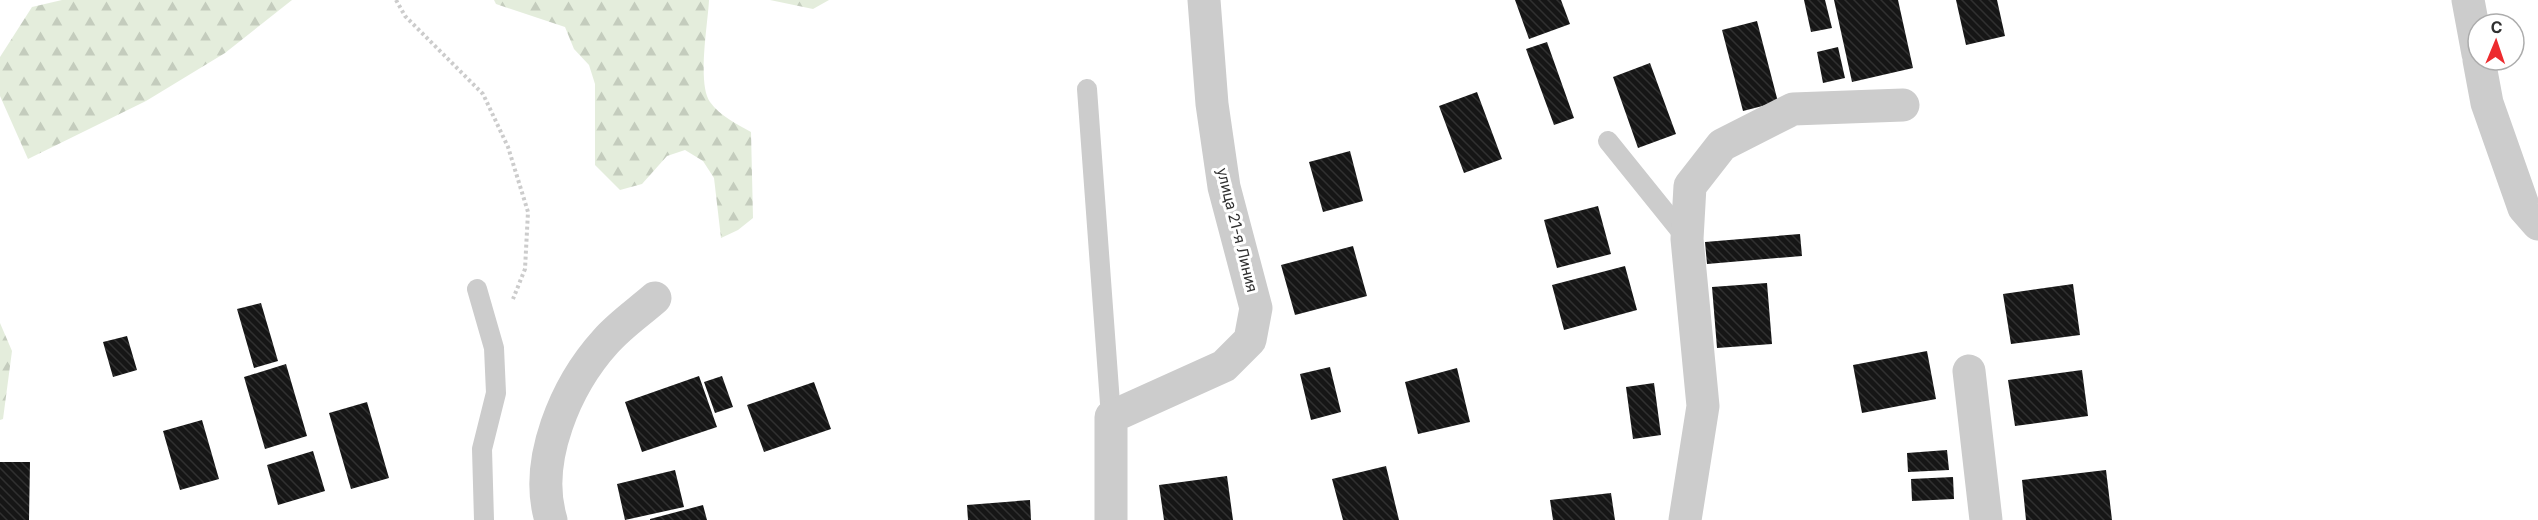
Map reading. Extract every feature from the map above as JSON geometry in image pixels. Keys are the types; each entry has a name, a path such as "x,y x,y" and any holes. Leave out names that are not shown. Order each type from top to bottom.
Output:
{"street":[{"name":"улица 21-я Линия","path":"1111,417 1224,366 1250,340 1256,308 1224,187 1212,104 1204,0"},
{"path":"2481,72 2487,103 2524,208 2538,224"},
{"path":"1685,520 1703,406 1687,239 1690,186 1722,145 1793,109 1903,105"},
{"path":"551,520 545,500 546,463 570,392 606,341 655,298"},
{"path":"1969,371 1986,520"},
{"path":"1111,417 1111,520"}],"lane":[{"path":"1087,89 1111,417"},
{"path":"1608,141 1687,239"},
{"path":"477,289 494,348 496,393 482,449 484,520"}],"path":[{"path":"396,0 405,16 483,94 508,147 528,212 525,268 494,348"}],"green space":[{"path":"62,0 292,0 225,53 146,101 28,159 0,96 0,57 32,7"},
{"path":"494,0 709,0 704,53 706,93 710,102 719,111 751,132 753,218 738,230 721,238 714,178 703,161 685,150 667,156 642,184 620,190 595,165 595,84 589,65 574,49 565,27 496,4"},
{"path":"770,0 829,0 813,9"},
{"path":"0,323 12,351 3,419 0,420"}],"building":[{"path":"1515,0 1561,0 1570,24 1529,39"},
{"path":"1804,0 1825,0 1832,28 1811,32"},
{"path":"1834,0 1898,0 1913,68 1852,82"},
{"path":"1956,0 1997,0 2005,36 1966,45"},
{"path":"1757,21 1778,102 1743,111 1722,30"},
{"path":"1547,42 1574,118 1554,125 1526,49"},
{"path":"1838,47 1845,78 1823,83 1817,52"},
{"path":"1650,63 1676,134 1638,148 1613,77"},
{"path":"1477,92 1502,159 1464,173 1439,106"},
{"path":"1350,151 1363,201 1323,212 1309,162"},
{"path":"1598,206 1611,254 1557,268 1544,220"},
{"path":"1800,234 1802,256 1707,264 1705,242"},
{"path":"1353,246 1367,296 1295,315 1281,265"},
{"path":"1625,266 1637,310 1564,330 1552,285"},
{"path":"1767,283 1772,344 1717,348 1712,287"},
{"path":"2073,284 2080,335 2011,344 2003,294"},
{"path":"261,303 278,361 254,368 237,309"},
{"path":"127,336 137,370 113,377 103,342"},
{"path":"1927,351 1936,399 1862,413 1853,365"},
{"path":"286,364 307,436 265,449 244,377"},
{"path":"1330,367 1341,412 1311,420 1300,374"},
{"path":"1457,368 1470,422 1418,434 1405,382"},
{"path":"2082,370 2088,416 2015,426 2008,380"},
{"path":"699,376 717,427 642,452 625,402"},
{"path":"722,376 733,407 715,413 704,382"},
{"path":"814,382 831,429 764,452 747,405"},
{"path":"1654,383 1661,435 1633,439 1626,387"},
{"path":"367,402 389,478 351,489 329,413"},
{"path":"202,420 219,479 180,490 163,431"},
{"path":"1947,450 1949,470 1908,472 1907,453"},
{"path":"313,451 325,491 278,505 267,465"},
{"path":"0,462 30,462 29,520 0,520"},
{"path":"1386,466 1399,520 1343,520 1332,479"},
{"path":"675,470 684,507 625,520 617,484"},
{"path":"2106,470 2112,520 2026,520 2022,480"},
{"path":"1227,476 1233,520 1164,520 1159,485"},
{"path":"1953,477 1954,499 1912,501 1911,479"},
{"path":"1611,493 1615,520 1553,520 1550,500"},
{"path":"1030,500 1031,520 968,520 967,505"},
{"path":"703,505 707,520 650,520 650,519"}]}
